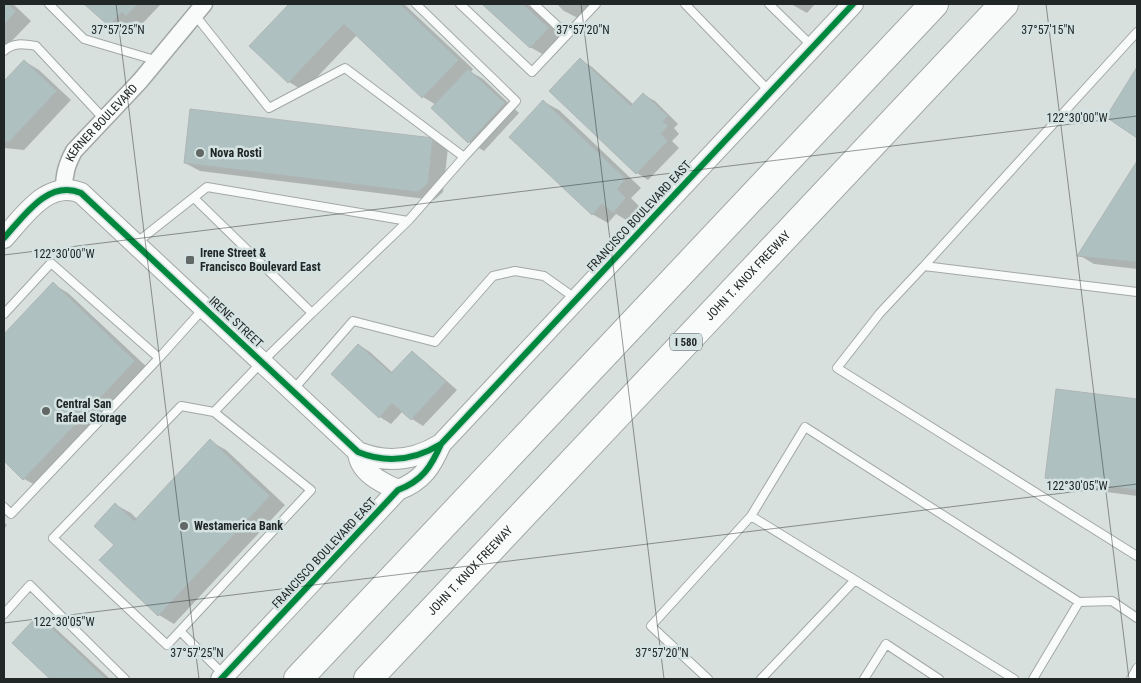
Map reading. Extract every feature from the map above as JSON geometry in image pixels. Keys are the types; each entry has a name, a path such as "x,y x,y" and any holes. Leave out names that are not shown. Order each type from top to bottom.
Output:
{"highway":[{"path":"298,679 934,4"},
{"name":"JOHN T. KNOX FREEWAY","path":"368,679 1004,4"}],"street":[{"name":"FRANCISCO BOULEVARD EAST","path":"398,460 424,454 441,444 853,4"},
{"name":"KERNER BOULEVARD","path":"64,189 64,174 74,151 158,61 199,9"},
{"path":"4,238 34,205 53,192 64,189"},
{"name":"IRENE STREET","path":"64,189 73,190 86,196 358,452 381,459 398,460"},
{"name":"FRANCISCO BOULEVARD EAST","path":"223,677 398,490 417,481 424,475 436,457 441,444"},
{"name":"IRENE STREET","path":"358,452 360,462 376,479 398,490"}],"lane":[{"path":"49,4 84,39 158,61"},
{"path":"214,412 262,362 408,220 516,101 416,4"},
{"path":"460,4 532,72 596,4"},
{"path":"534,4 567,34"},
{"path":"685,4 770,92"},
{"path":"769,4 813,46"},
{"path":"199,9 270,108 345,68 464,157"},
{"path":"1137,32 880,313 837,368 1137,556"},
{"path":"4,51 21,44 36,46 104,119"},
{"path":"136,243 207,187 408,220"},
{"path":"194,198 312,313"},
{"path":"4,314 51,262 135,339 159,358"},
{"path":"924,266 1137,292"},
{"path":"292,391 353,321 435,342 493,276 516,271 544,276 577,299"},
{"path":"4,507 11,514 204,308"},
{"path":"181,406 214,412 311,490 180,631 167,645 52,538 181,406"},
{"path":"708,679 651,626 751,516 805,426 1079,602 1112,601 1137,618"},
{"path":"751,516 1014,679"},
{"path":"761,679 855,580"},
{"path":"4,614 30,585 125,679"},
{"path":"1033,679 1079,602"},
{"path":"180,631 223,677"},
{"path":"864,679 886,644 939,679"},
{"path":"1130,679 1137,668"}],"building":[{"path":"4,4 8,4 16,11 4,25"},
{"path":"84,4 138,4 126,16 122,12 109,26"},
{"path":"289,4 400,4 459,60 422,98 344,24 288,83 249,46"},
{"path":"482,4 523,4 549,28 530,48"},
{"path":"580,58 631,106 643,93 668,116 663,121 668,126 661,134 668,141 636,174 549,91"},
{"path":"24,60 57,91 9,142 4,142 4,81"},
{"path":"1137,67 1137,138 1106,117"},
{"path":"468,69 505,103 468,143 431,108"},
{"path":"543,100 626,179 617,189 626,198 613,213 602,204 592,215 509,137"},
{"path":"190,109 433,138 428,183 418,192 184,163"},
{"path":"1137,161 1137,262 1077,256"},
{"name":"Central San Rafael Storage","path":"53,282 135,361 23,480 4,461 4,334"},
{"path":"358,344 391,373 412,351 446,382 411,420 392,403 379,418 331,374"},
{"path":"1056,389 1137,399 1137,490 1045,478"},
{"path":"210,439 270,496 158,616 99,560 114,545 94,526 115,503 134,521"},
{"path":"38,615 106,679 50,679 12,643"}],"cycle path":[{"path":"4,238 28,210 47,195 69,190 81,193 358,452 369,456 390,459 411,457 441,444 853,4"},
{"path":"221,679 398,490 420,478 433,460 441,444"}],"place":[{"name":"Nova Rosti","path":"200,153"},
{"name":"Irene Street & Francisco Boulevard East","path":"190,260"},
{"name":"Central San Rafael Storage","path":"46,411"},
{"name":"Westamerica Bank","path":"184,526"}]}
